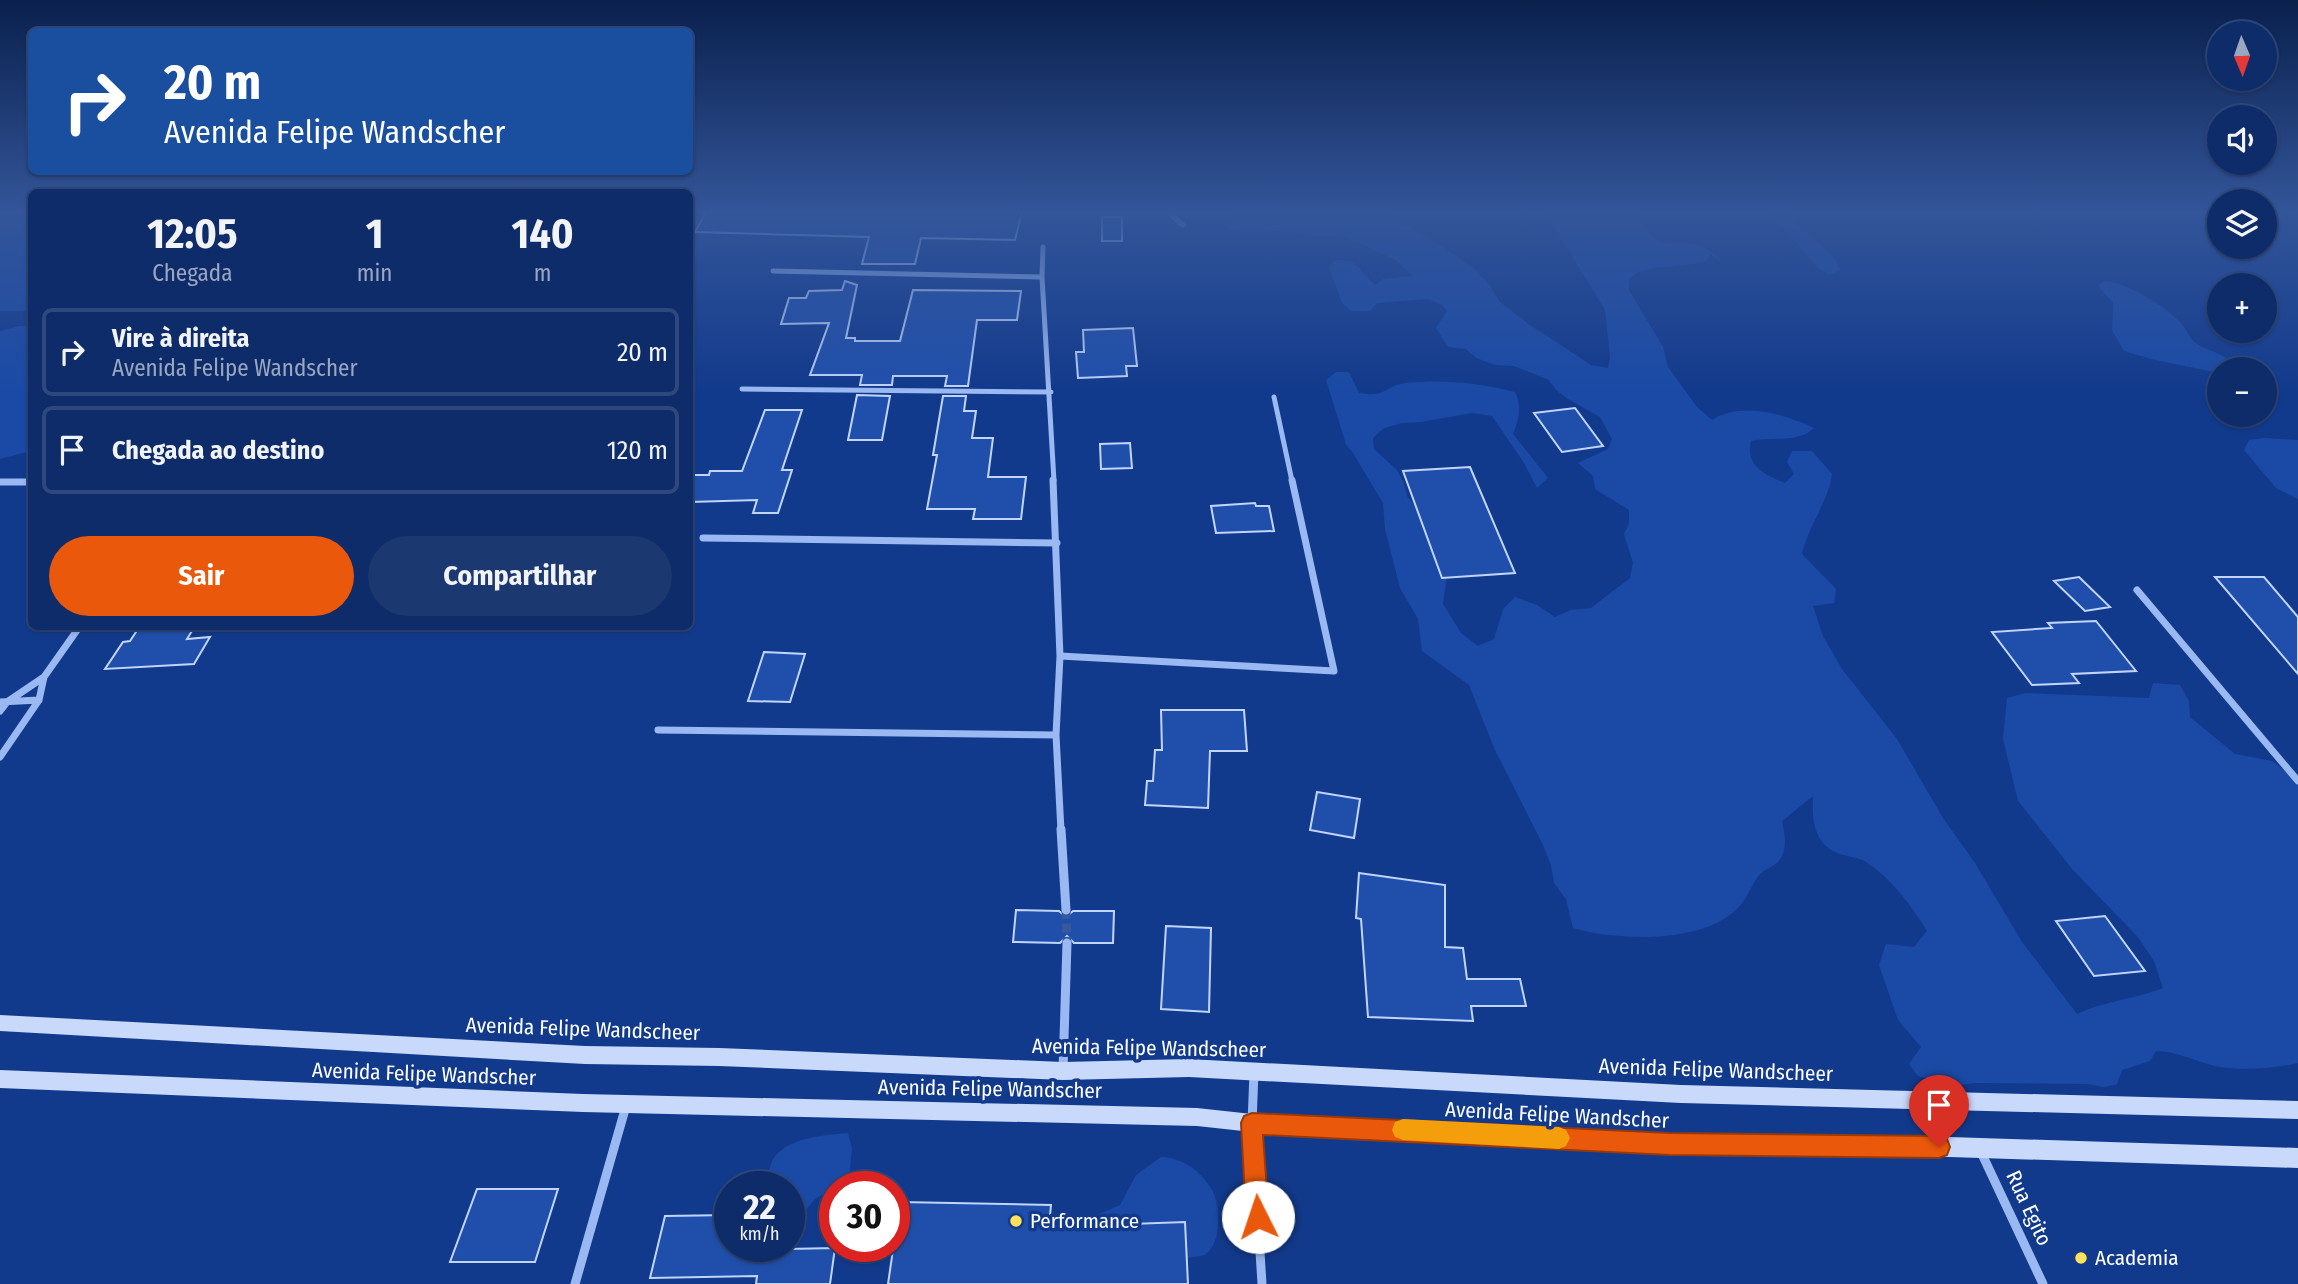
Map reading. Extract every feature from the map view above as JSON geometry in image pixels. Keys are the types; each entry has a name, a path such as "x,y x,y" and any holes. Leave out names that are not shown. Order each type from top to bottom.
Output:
{"main road":[{"name":"Avenida Felipe Wandscheer","path":"0,1023 585,1055 719,1057 1063,1071 1189,1068 1681,1094 2298,1110"},
{"name":"Avenida Felipe Wandscher","path":"0,1079 583,1103 1197,1117 1252,1123 1670,1144 1979,1149"},
{"path":"1979,1149 2298,1158"}],"street":[{"path":"814,272 1042,277"},
{"path":"1042,272 1051,392 1057,543 1060,656 1056,735 1066,910"},
{"path":"741,389 1051,392"},
{"path":"1060,656 1334,671 1274,397"},
{"path":"0,481 28,482"},
{"path":"703,538 1057,543"},
{"path":"2137,590 2298,781"},
{"path":"0,711 4,702 44,677 77,630"},
{"path":"0,757 39,701 44,677"},
{"path":"4,702 39,701"},
{"path":"659,730 1056,735"},
{"path":"1063,1071 1067,943"},
{"path":"1254,1072 1252,1123 1262,1284"},
{"path":"575,1284 627,1102"},
{"name":"Rua Egito","path":"1979,1149 2043,1284"}],"shaded area":[{"path":"0,272 28,272 28,311 0,311"},
{"path":"1331,272 1362,272 1375,285 1383,279 1413,276 1409,272 1477,272 1489,284 1500,302 1530,325 1591,365 1608,368 1610,358 1605,310 1582,272 1641,272 1632,276 1629,290 1663,347 1668,367 1697,407 1712,420 1723,414 1749,410 1776,414 1814,428 1792,438 1751,441 1750,450 1758,468 1785,483 1794,474 1787,462 1792,451 1812,451 1832,474 1802,554 1836,589 1834,603 1813,606 1823,636 1842,669 1897,739 1943,818 1975,863 2022,942 2077,1014 2163,988 2154,961 2137,936 2073,870 2018,801 2003,739 2007,698 2026,693 2149,698 2153,683 2180,685 2189,701 2190,717 2235,754 2272,761 2298,780 2298,1063 2246,1069 2215,1066 2178,1054 2156,1051 2150,1061 2122,1070 2117,1084 2104,1087 2087,1084 1975,1083 1950,1086 1918,1076 1909,1064 1921,1047 1898,1020 1879,965 1886,944 1914,947 1927,931 1900,893 1884,876 1863,860 1840,854 1824,844 1814,822 1813,796 1782,821 1785,837 1778,862 1760,874 1741,905 1721,920 1703,929 1658,936 1613,935 1573,928 1566,899 1554,883 1551,865 1543,845 1494,748 1469,685 1422,651 1418,619 1400,588 1385,529 1383,503 1353,453 1339,436 1346,444 1326,380 1336,372 1349,372 1359,393 1368,394 1381,393 1406,383 1433,381 1475,384 1515,392 1519,413 1513,434 1548,478 1537,488 1524,463 1492,416 1472,413 1402,423 1384,428 1373,438 1374,449 1397,470 1407,496 1427,520 1447,575 1443,604 1461,633 1478,646 1494,639 1503,609 1515,597 1537,605 1555,617 1571,610 1591,608 1630,578 1633,563 1624,534 1629,523 1629,510 1595,489 1593,476 1578,463 1608,449 1612,439 1600,417 1568,399 1556,390 1549,380 1514,366 1495,365 1476,358 1466,349 1448,347 1436,328 1447,311 1442,305 1428,299 1377,303 1370,311 1351,311 1342,303"},
{"path":"2114,282 2155,302 2180,322 2196,343 2224,357 2207,357 2207,371 2124,351 2112,330 2113,303 2099,287 2100,283"},
{"path":"28,326 28,452 0,459 0,331"},
{"path":"2249,440 2298,440 2298,499 2276,488 2244,450"},
{"path":"848,1133 852,1148 850,1171 819,1171 819,1197 805,1211 805,1171 769,1171 782,1150 793,1143"},
{"path":"1161,1157 1177,1160 1191,1167 1212,1190 1217,1206 1218,1225 1210,1250 1202,1256 1147,1269 1018,1284 1051,1227 1085,1220 1120,1205 1136,1175"}],"building":[{"path":"845,281 857,285 846,338 855,338 855,341 900,341 913,290 1021,291 1017,320 977,320 968,386 945,386 947,376 893,376 892,385 860,385 862,375 810,375 829,323 781,324 789,298 806,298 809,291 842,290"},
{"path":"1133,328 1137,366 1126,366 1127,376 1078,378 1076,352 1084,352 1083,330"},
{"path":"857,395 890,396 882,440 848,440"},
{"path":"943,396 966,396 964,411 976,411 972,438 993,438 988,477 1026,477 1021,519 973,519 975,509 927,509 937,455 933,455"},
{"path":"1575,408 1603,446 1562,452 1534,413"},
{"path":"765,410 802,410 782,470 792,470 778,513 753,513 757,500 693,502 694,475 709,475 710,471 742,471"},
{"path":"1130,443 1132,468 1101,469 1100,444"},
{"path":"1470,467 1515,573 1442,578 1403,471"},
{"path":"1255,503 1256,506 1269,506 1274,531 1216,533 1211,506"},
{"path":"2079,577 2110,607 2085,611 2054,581"},
{"path":"2215,577 2264,577 2298,617 2298,674"},
{"path":"2096,621 2136,671 2072,674 2079,683 2032,685 1992,632 2052,628 2048,623"},
{"path":"137,630 193,630 187,639 210,637 194,664 105,669 123,642 130,641"},
{"path":"764,652 805,654 790,702 748,701"},
{"path":"1161,710 1244,710 1247,751 1210,751 1208,808 1145,805 1147,781 1153,781 1155,750 1162,750"},
{"path":"1317,792 1360,799 1354,838 1310,830"},
{"path":"1359,873 1445,885 1445,947 1463,948 1467,979 1520,979 1526,1006 1471,1006 1473,1021 1368,1017 1361,919 1356,918"},
{"path":"1016,910 1059,911 1066,917 1073,911 1114,911 1113,943 1074,943 1067,936 1060,943 1013,942"},
{"path":"2105,916 2145,971 2094,976 2056,921"},
{"path":"1166,926 1211,928 1209,1012 1161,1009"},
{"path":"477,1189 558,1189 535,1262 450,1262"},
{"path":"910,1202 1051,1205 1049,1227 1185,1222 1188,1284 888,1284 891,1262 910,1262"},
{"path":"714,1215 714,1262 805,1262 805,1249 819,1248 819,1262 833,1262 830,1284 756,1284 757,1276 650,1278 665,1216"}],"tunnel":[{"path":"1066,910 1067,943"}],"slow traffic":[{"path":"1403,1130 1559,1138"}],"place":[{"name":"Performance","path":"1016,1221"},
{"name":"Academia","path":"2081,1258"}],"route":[{"path":"1258,1217 1252,1123 1670,1144 1939,1147"}]}
